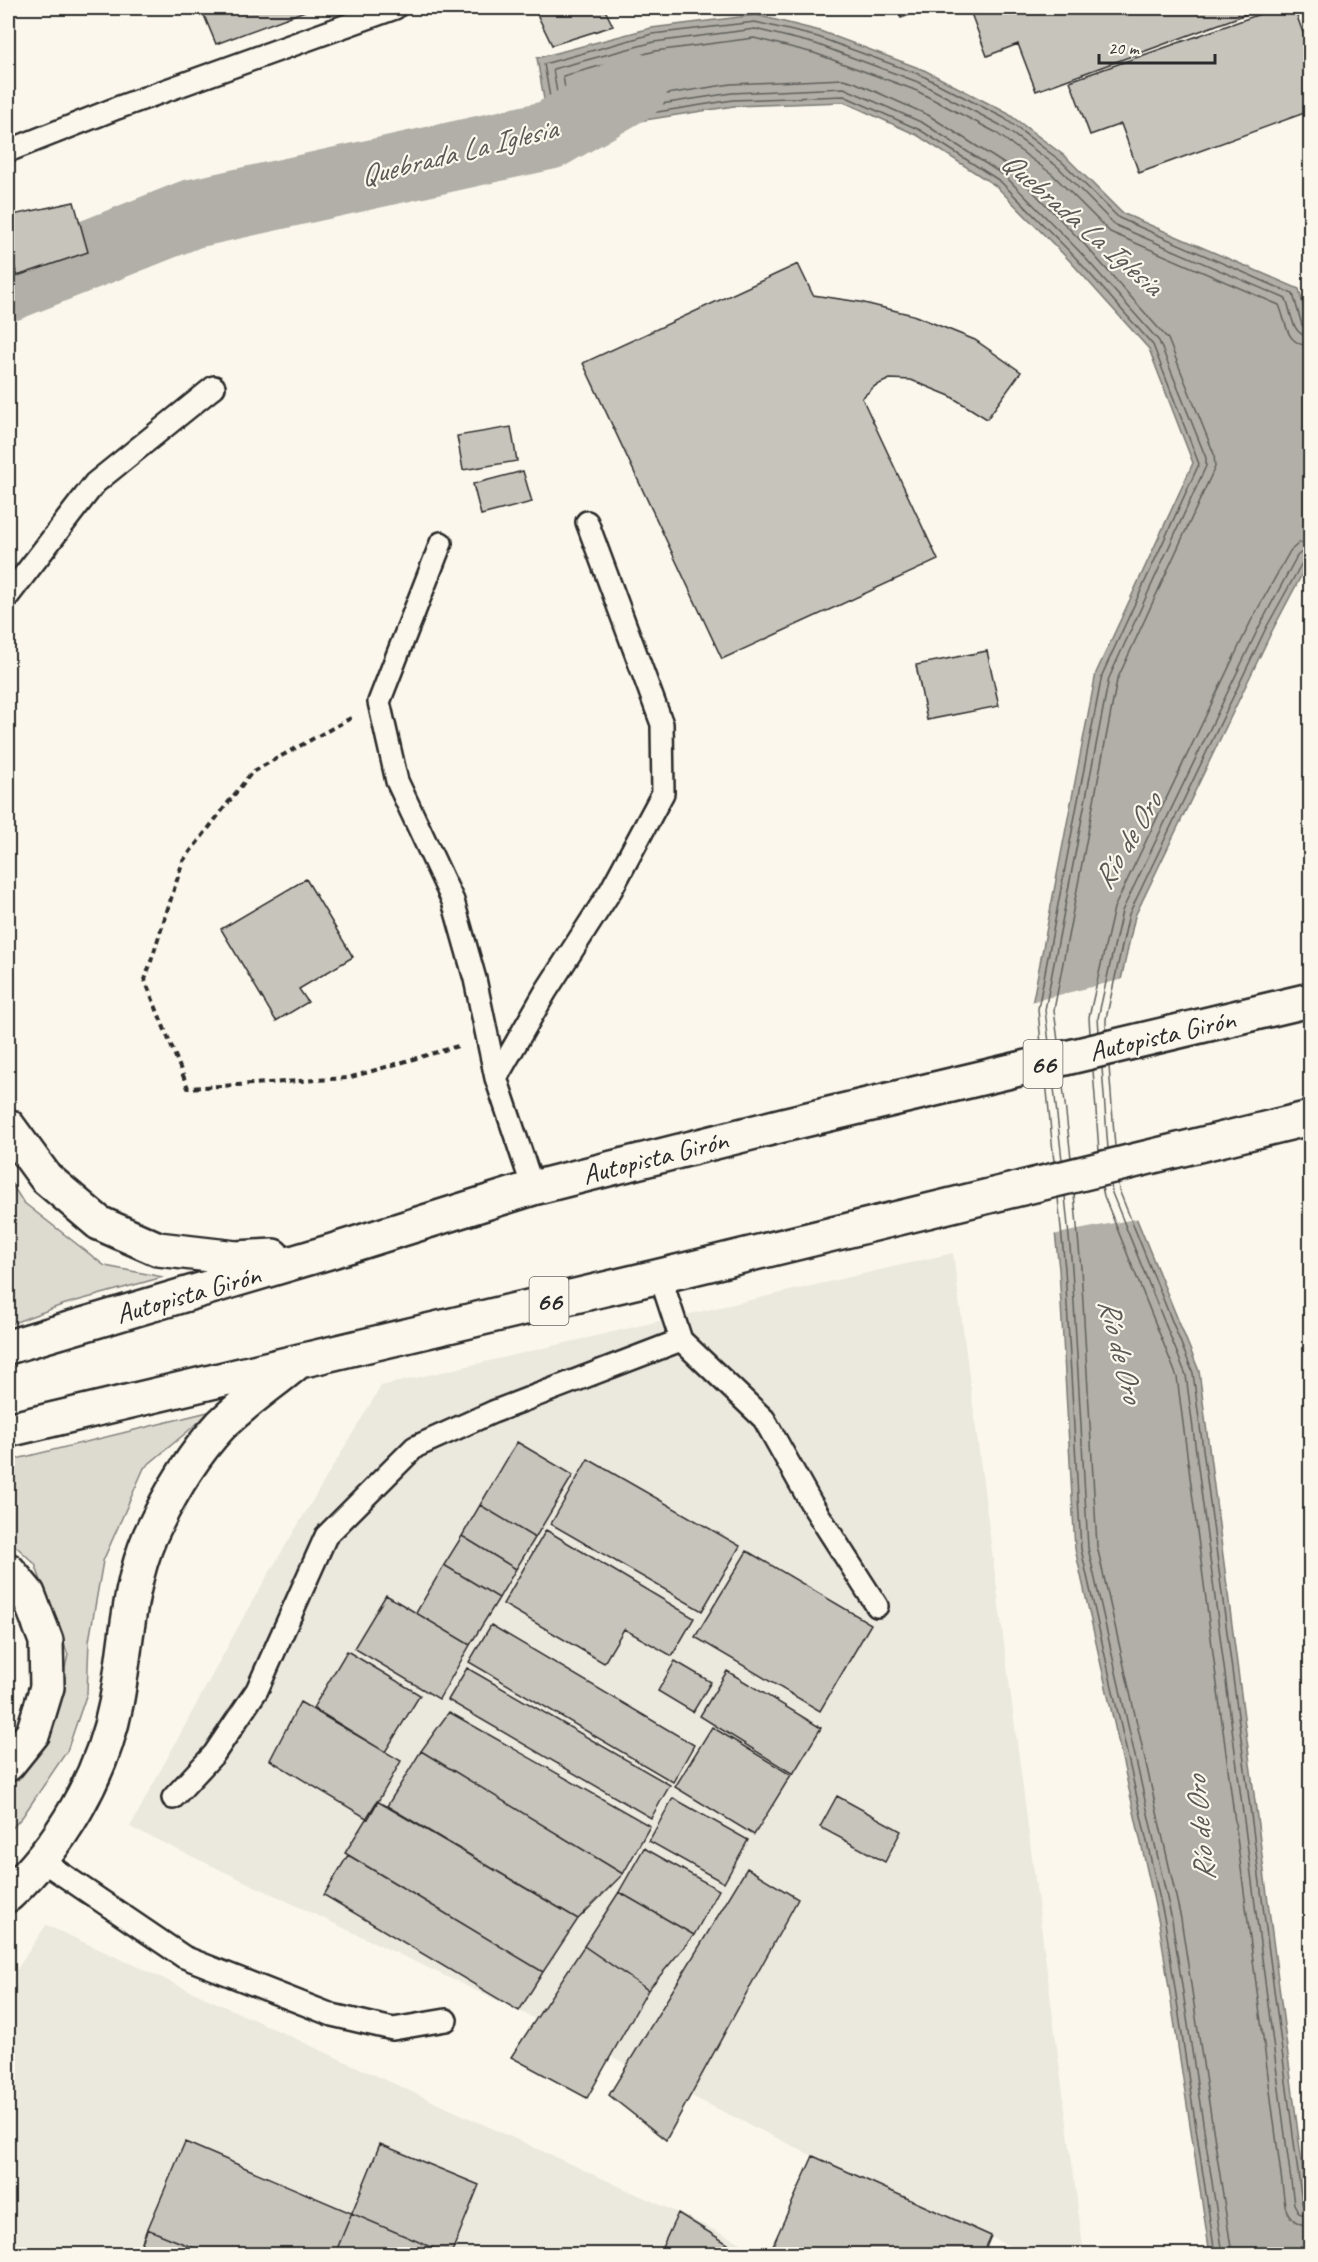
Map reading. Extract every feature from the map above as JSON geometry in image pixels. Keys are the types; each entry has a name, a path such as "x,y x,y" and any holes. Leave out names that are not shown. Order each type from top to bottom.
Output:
{"highway":[{"name":"Autopista Girón","path":"8,1347 329,1252 533,1188 783,1125 1306,1001"},
{"name":"66","path":"8,1430 660,1276 1311,1118"},
{"path":"8,1126 46,1178 99,1222 158,1249 236,1258 329,1252"},
{"path":"8,1895 41,1860 71,1818 99,1762 116,1706 131,1592 150,1537 175,1488 221,1425 301,1359"},
{"path":"8,1570 28,1594 46,1641 47,1687 33,1733 8,1764"}],"lane":[{"path":"8,151 117,108 395,8"},
{"path":"8,596 95,483 214,387"},
{"path":"496,1078 546,991 611,890 663,793 662,724 587,522"},
{"path":"441,543 379,702 397,781 453,901 475,979 496,1078 533,1188"},
{"path":"660,1276 681,1340 764,1419 811,1503 877,1605"},
{"path":"173,1798 214,1754 257,1690 326,1536 415,1447 493,1412 681,1340"},
{"path":"41,1860 184,1957 332,2015 393,2029 446,2020"}],"path":[{"path":"379,702 252,772 183,861 145,980 188,1088 348,1078 488,1038"}],"shaded area":[{"path":"8,1178 23,1202 105,1266 163,1277 62,1305 8,1325"},
{"path":"953,1253 1084,2254 1027,2254 813,2156 519,2011 130,1827 250,1605 381,1386"},
{"path":"212,1411 144,1468 103,1561 89,1641 87,1693 67,1751 23,1816 8,1833 8,1785 30,1765 53,1719 68,1655 35,1564 8,1539 8,1461"},
{"path":"46,1925 765,2254 8,2254 8,1983"}],"water":[{"name":"Río de Oro","path":"756,15 820,31 924,70 1007,113 1066,157 1122,213 1299,289 1310,333 1310,559 1272,631 1135,916 1112,1021 1124,1188 1199,1371 1310,2225 1310,2254 1210,2254 1159,1923 1075,1549 1059,1269 1031,1010 1096,673 1193,463 1149,349 1069,260 996,186 917,135 844,102 734,106 550,135 537,58 651,28"}],"pier":[{"path":"1124,979 1115,1021 1127,1187 1140,1218 1052,1235 1028,1010 1030,1002"}],"building":[{"path":"201,8 313,8 216,44"},
{"path":"534,8 604,8 613,26 552,45"},
{"path":"897,8 928,8 901,18"},
{"path":"969,8 1263,8 1036,91 1018,44 987,56"},
{"path":"1277,8 1294,8 1310,52 1310,111 1139,173 1121,124 1090,135 1070,81"},
{"path":"74,202 88,252 17,276 8,242 8,216"},
{"path":"8,242 17,276 8,279"},
{"path":"798,264 813,295 860,302 913,315 975,340 1021,372 987,419 950,396 911,380 890,379 875,386 862,398 938,560 722,659 583,363"},
{"path":"511,427 517,461 463,470 457,436"},
{"path":"523,471 532,502 481,515 473,484"},
{"path":"987,651 999,706 927,720 916,665"},
{"path":"306,879 353,957 299,989 308,1002 276,1021 221,929"},
{"path":"517,1442 573,1475 535,1538 480,1505"},
{"path":"588,1459 740,1546 702,1611 551,1524"},
{"path":"480,1505 535,1538 516,1569 462,1536"},
{"path":"546,1530 694,1618 672,1656 624,1629 604,1663 503,1604"},
{"path":"462,1536 516,1569 499,1598 444,1565"},
{"path":"747,1551 871,1624 820,1711 695,1637"},
{"path":"444,1565 499,1598 470,1645 416,1613"},
{"path":"386,1595 470,1645 439,1699 354,1648"},
{"path":"491,1625 694,1745 673,1782 469,1662"},
{"path":"347,1651 420,1695 385,1752 313,1708"},
{"path":"675,1661 711,1682 693,1712 658,1691"},
{"path":"467,1668 670,1785 651,1818 448,1700"},
{"path":"727,1671 821,1728 793,1774 700,1716"},
{"path":"300,1702 401,1761 368,1819 270,1760"},
{"path":"449,1712 650,1826 623,1874 421,1751"},
{"path":"712,1727 791,1775 754,1835 675,1787"},
{"path":"421,1751 623,1874 578,1919 387,1806"},
{"path":"837,1796 901,1831 885,1862 820,1827"},
{"path":"673,1798 748,1840 724,1883 649,1841"},
{"path":"377,1801 578,1919 543,1972 345,1853"},
{"path":"644,1848 719,1890 694,1935 619,1892"},
{"path":"348,1855 543,1972 519,2011 324,1895"},
{"path":"747,1868 798,1899 666,2140 609,2095"},
{"path":"619,1892 694,1935 648,1990 584,1946"},
{"path":"584,1946 648,1990 587,2098 511,2057"},
{"path":"185,2142 447,2254 137,2254"},
{"path":"380,2144 479,2185 451,2254 335,2254"},
{"path":"813,2156 991,2236 983,2254 769,2254"},
{"path":"678,2213 744,2254 659,2254"},
{"path":"147,2229 209,2254 137,2254"}],"waterway":[{"name":"Quebrada La Iglesia","path":"8,287 191,214 550,135 633,87"}]}
